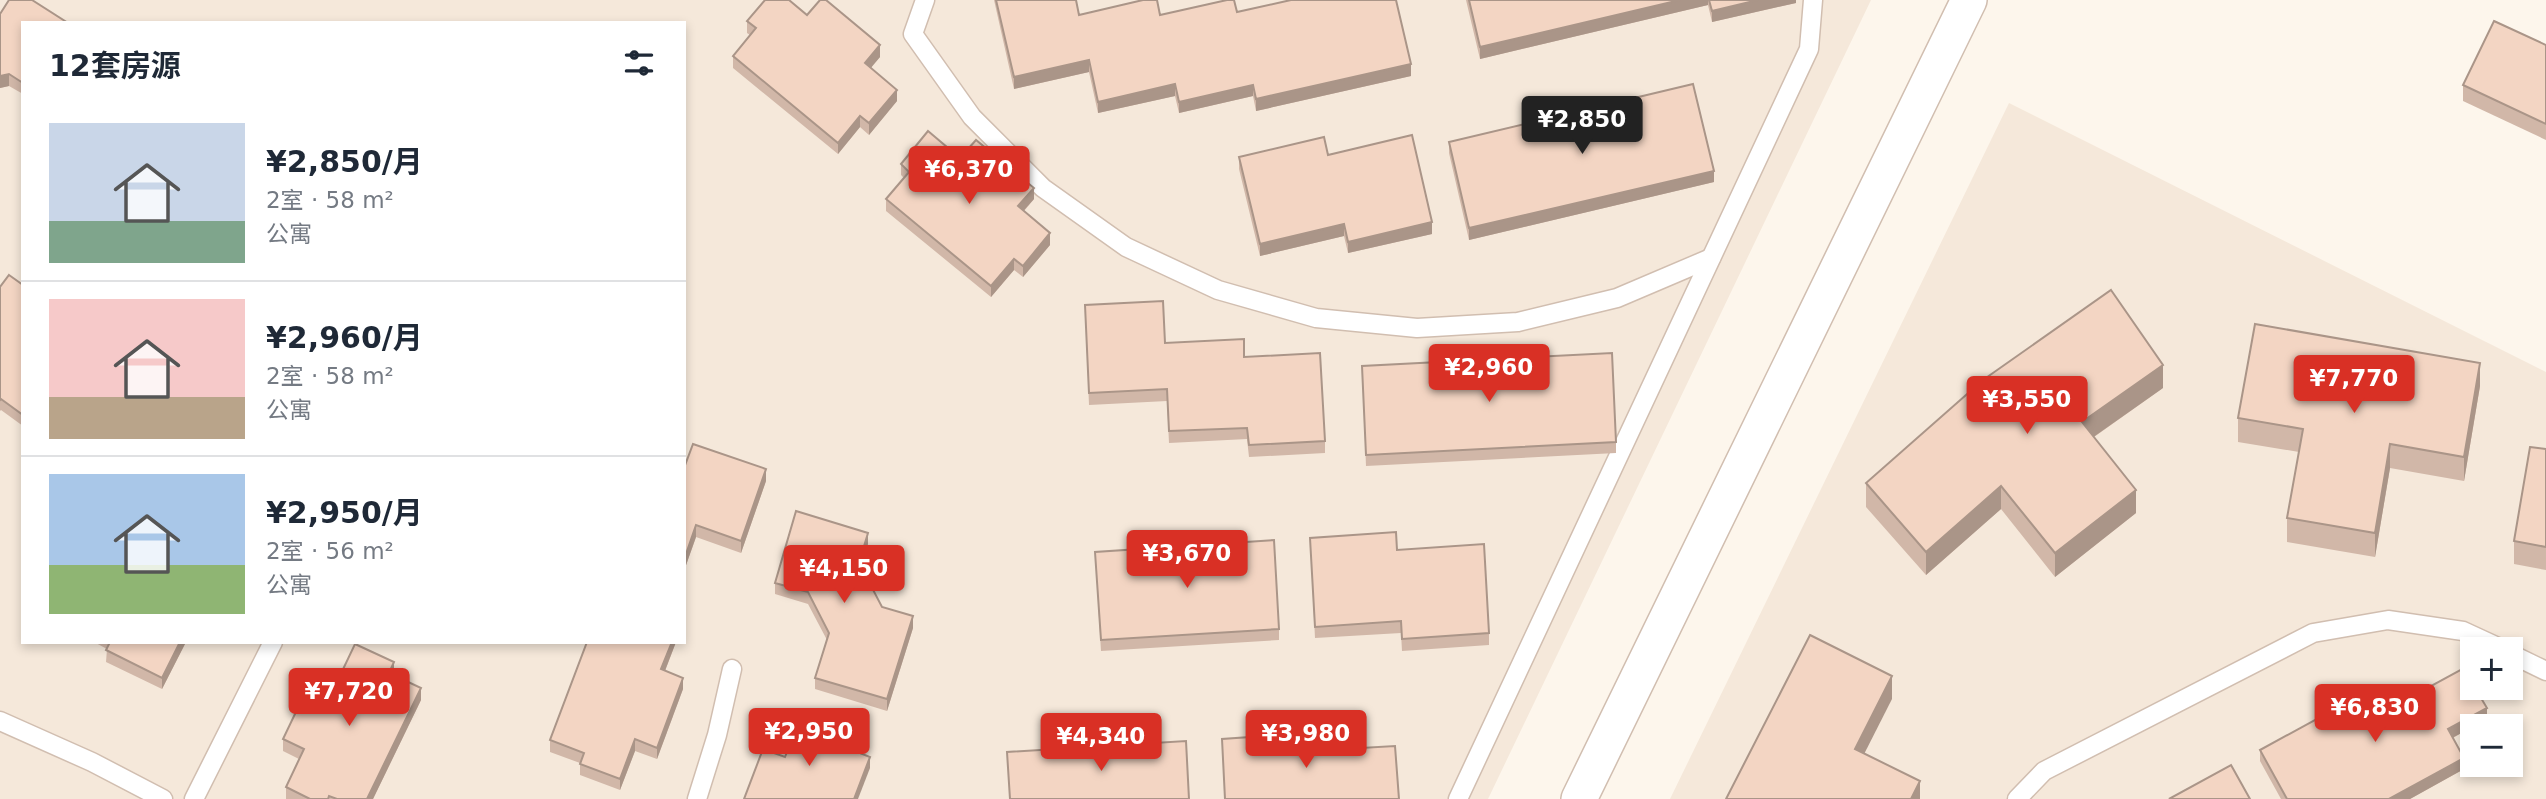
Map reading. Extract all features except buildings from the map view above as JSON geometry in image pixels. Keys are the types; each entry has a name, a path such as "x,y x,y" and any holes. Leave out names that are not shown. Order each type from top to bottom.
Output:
{"street":[{"path":"1579,799 1969,0"}],"lane":[{"path":"925,0 913,34 972,117 1043,188 1126,247 1218,290 1316,318 1417,328 1506,323 1617,298 1711,258"},
{"path":"1458,799 1809,49 1813,0"},
{"path":"2017,799 2044,771 2313,633 2388,620 2463,631 2476,637"},
{"path":"194,799 272,644"},
{"path":"2523,660 2546,671"},
{"path":"697,799 717,735 732,669"},
{"path":"0,721 92,762 163,799"}],"shaded area":[{"path":"0,0 1871,0 1488,799 0,799"},
{"path":"2009,103 2546,372 2546,799 1670,799"}]}
